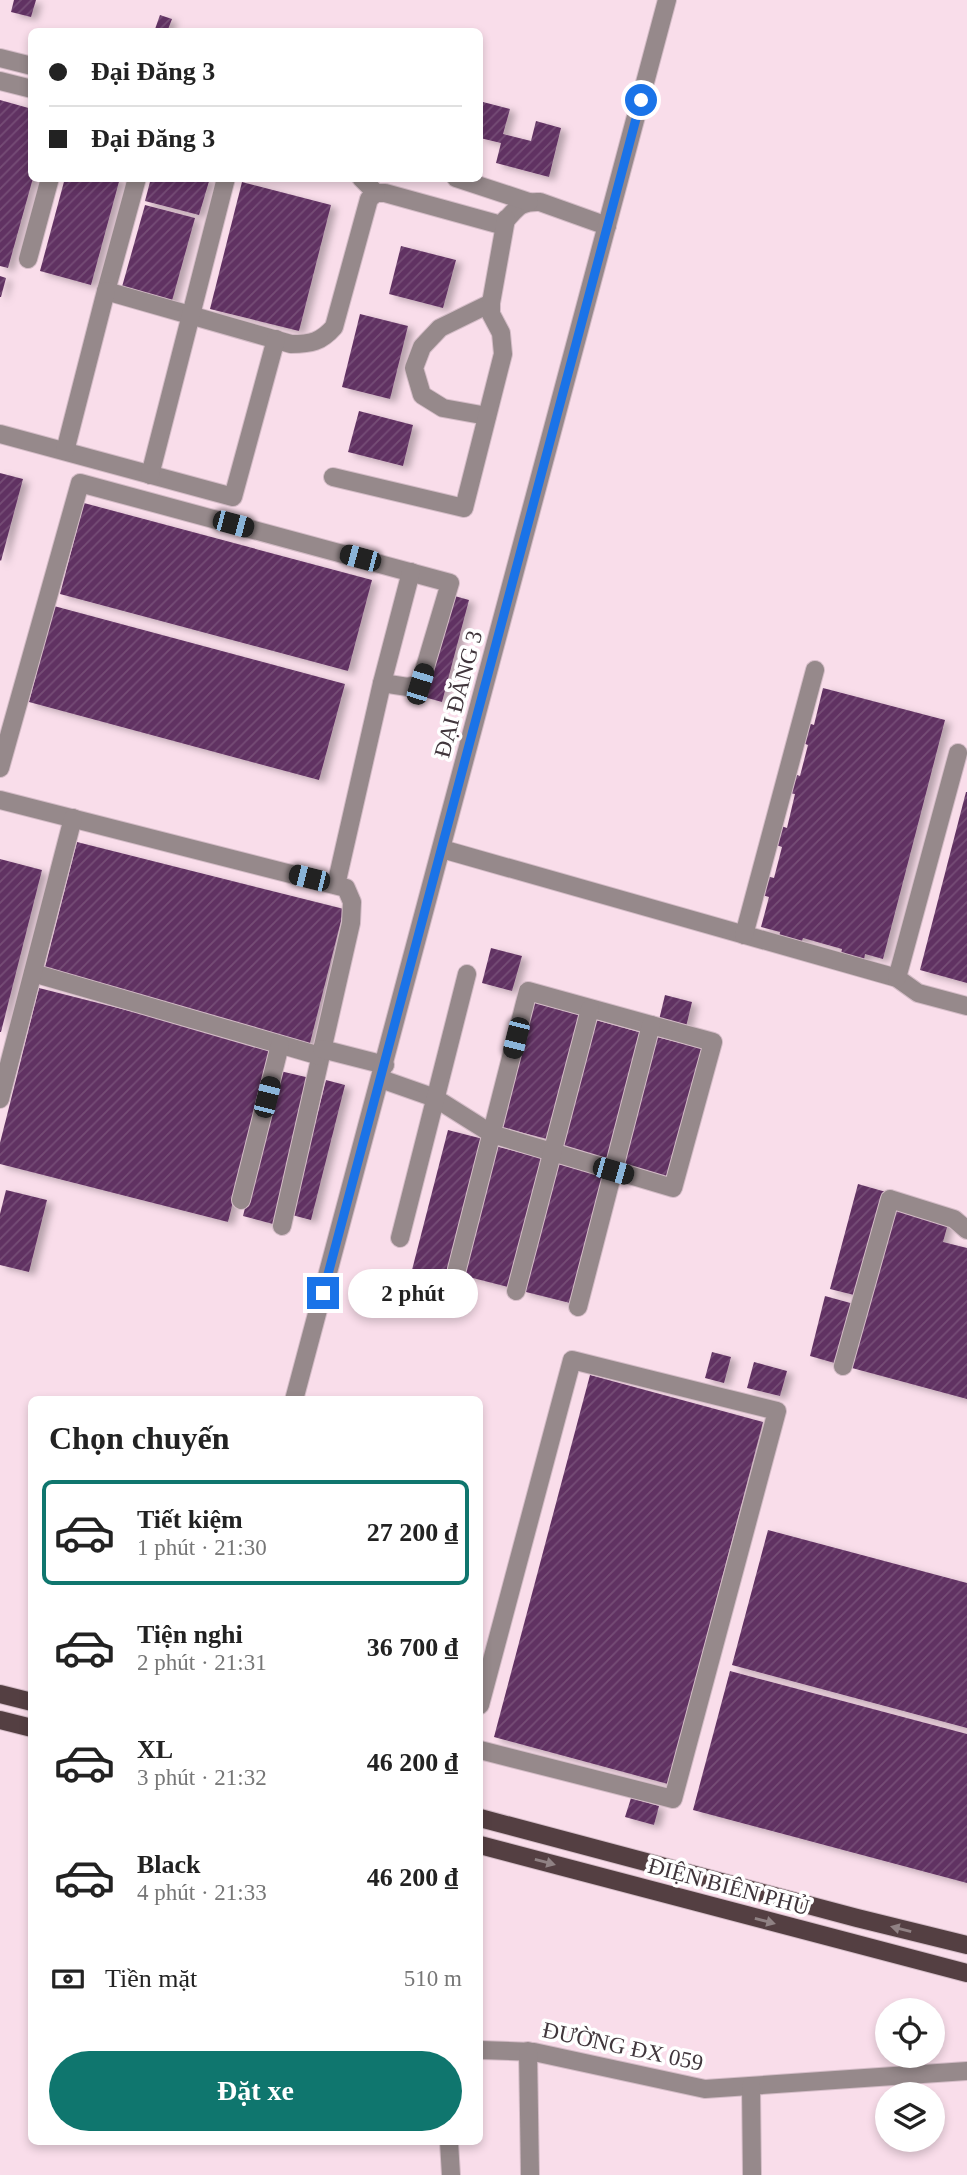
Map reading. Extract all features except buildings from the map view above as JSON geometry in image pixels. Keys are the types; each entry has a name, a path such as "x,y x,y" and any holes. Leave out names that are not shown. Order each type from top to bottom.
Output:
{"main road":[{"path":"0,1694 28,1701"},
{"path":"0,1720 28,1727"},
{"name":"ĐIỆN BIÊN PHỦ","path":"483,1819 857,1919 967,1945"},
{"name":"ĐIỆN BIÊN PHỦ","path":"483,1846 967,1973"}],"street":[{"name":"ĐẠI ĐĂNG 3","path":"296,1396 667,0"},
{"path":"0,58 28,65"},
{"path":"0,81 28,88"},
{"path":"28,259 49,182"},
{"path":"65,452 136,182"},
{"path":"149,475 225,182"},
{"path":"365,182 376,193"},
{"path":"468,182 528,202 540,202 607,226"},
{"path":"106,291 291,344 309,344 323,339 334,327 369,199 376,193 385,193 501,225 518,206 528,202"},
{"path":"333,477 464,508 503,354 501,333 491,314 491,303 506,219"},
{"path":"487,416 443,408 422,395 414,368 422,347 440,328 491,303"},
{"path":"0,434 233,497 276,340"},
{"path":"0,768 80,483 450,583 420,684 408,687 382,684"},
{"path":"335,885 411,572"},
{"path":"744,935 815,670"},
{"path":"897,978 958,753"},
{"path":"0,800 346,888 352,902 351,923 282,1226"},
{"path":"0,1099 73,818"},
{"path":"442,849 897,978 918,993 967,1006"},
{"path":"33,973 383,1072 435,1098 492,1134 673,1188 713,1042 528,991 492,1134 457,1269"},
{"path":"400,1238 467,974"},
{"path":"516,1292 590,1009"},
{"path":"578,1307 651,1025"},
{"path":"241,1200 280,1045"},
{"path":"843,1366 890,1199 954,1219 967,1230"},
{"path":"483,1694 572,1360 777,1411 673,1799 483,1751"},
{"path":"847,1943 857,1919"},
{"name":"ĐƯỜNG ĐX 059","path":"483,2050 528,2051 697,2088 967,2071"},
{"path":"528,2051 530,2175"},
{"path":"751,2086 752,2175"},
{"path":"449,2145 451,2175"}],"route":[{"path":"323,1293 641,100"}]}
